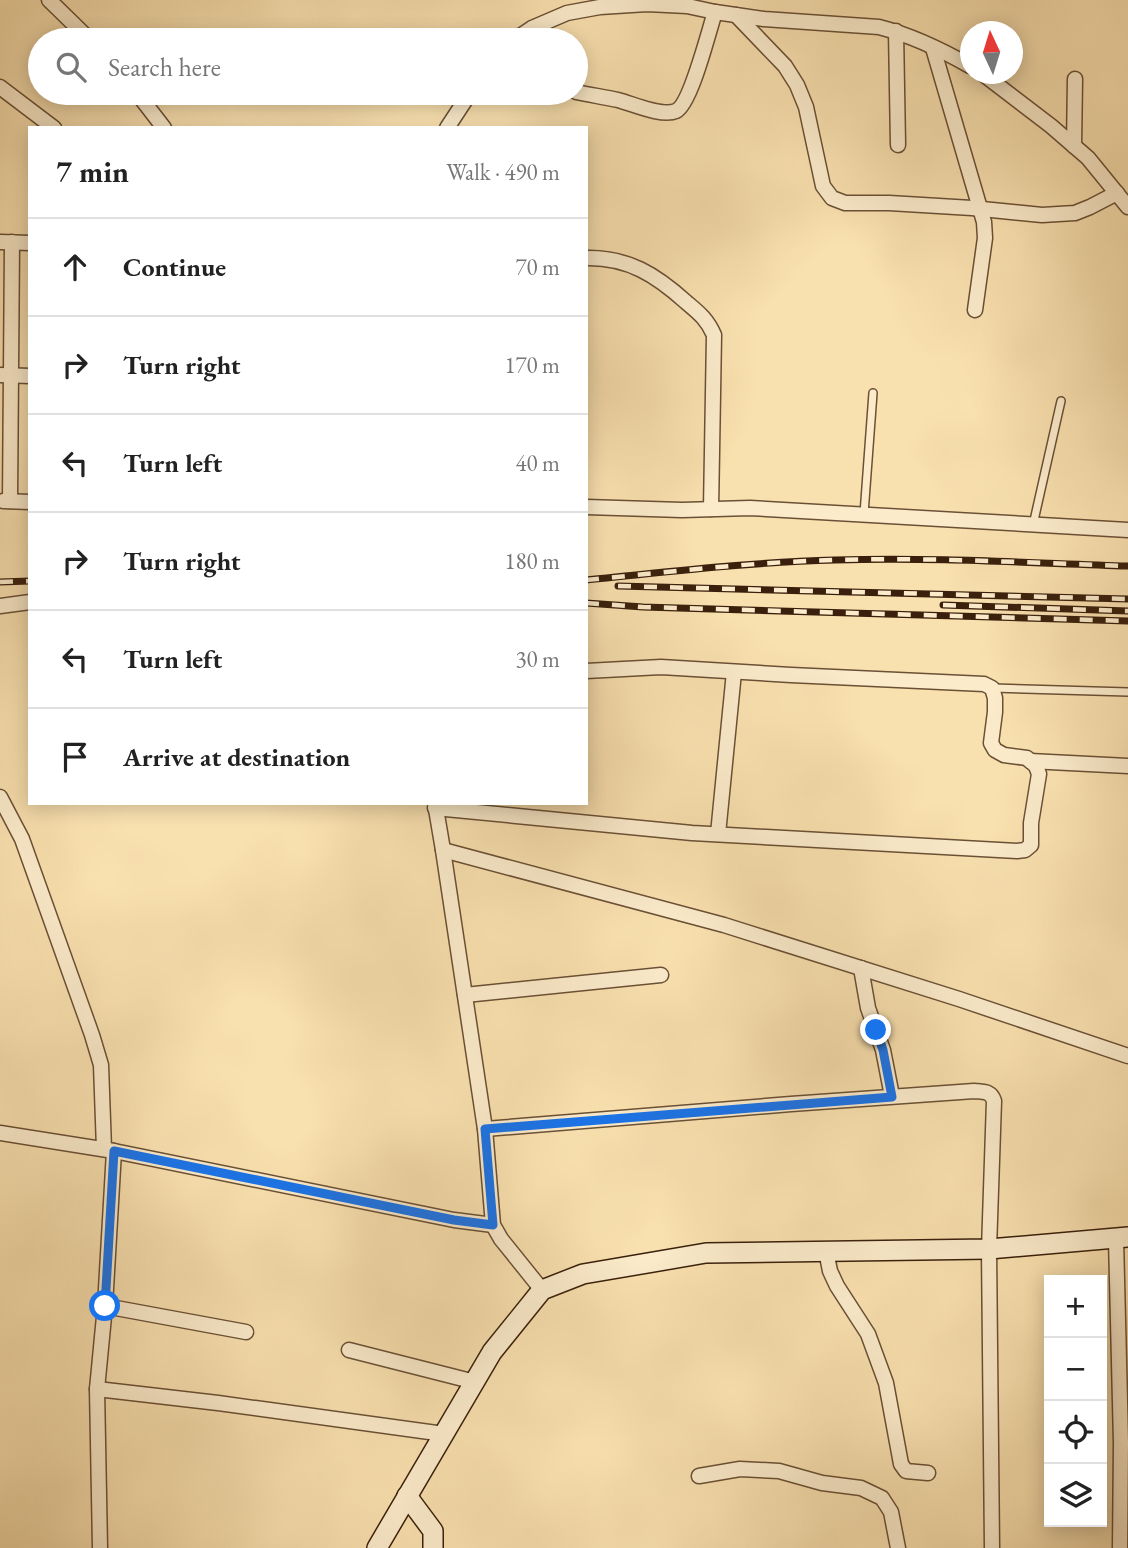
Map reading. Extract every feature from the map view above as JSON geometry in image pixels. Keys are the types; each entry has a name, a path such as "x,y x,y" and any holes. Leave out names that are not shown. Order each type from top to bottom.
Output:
{"street":[{"path":"50,0 78,28"},
{"path":"532,28 567,13 600,7 687,6 764,19 879,27 960,61"},
{"path":"588,95 667,113 678,110 694,82 715,12"},
{"path":"736,15 785,66 797,85 806,107 823,186 832,198 845,203 981,209 1027,215 1075,213 1117,193"},
{"path":"896,32 898,145"},
{"path":"933,48 984,222 985,238 975,310"},
{"path":"1074,146 1075,79"},
{"path":"996,84 1099,169 1128,207"},
{"path":"0,87 51,126"},
{"path":"146,105 162,126"},
{"path":"448,126 462,105"},
{"path":"28,243 6,242 5,375 5,501 28,502"},
{"path":"588,258 622,262 646,271 708,322 714,335 711,509"},
{"path":"5,375 28,376"},
{"path":"588,507 750,508 1128,530"},
{"path":"0,606 28,602"},
{"path":"542,1290 493,1225 485,1129 435,806 718,834 1017,851 1025,850 1031,845 1031,823 1039,774 1036,766 1027,758 1004,755 995,750 991,743 995,698 992,688 984,684 648,667 588,671"},
{"path":"718,834 734,672"},
{"path":"1030,761 1128,766"},
{"path":"0,797 22,839 101,1065 109,1150 105,1306 97,1390 100,1548"},
{"path":"443,850 724,925 1128,1056"},
{"path":"861,968 868,1009 883,1050 892,1097"},
{"path":"465,995 661,975"},
{"path":"485,1129 974,1091 992,1095 994,1101 989,1249 992,1548"},
{"path":"0,1133 109,1150 454,1220 493,1225"},
{"path":"377,1548 492,1352 542,1290 583,1274 706,1253 989,1249 1122,1238 1120,1548"},
{"path":"826,1251 830,1271 868,1335 886,1383 901,1464 906,1471 928,1473"},
{"path":"105,1306 246,1332"},
{"path":"349,1350 475,1382"},
{"path":"97,1390 218,1403 444,1434"},
{"path":"699,1476 740,1469 779,1471 822,1483 861,1488 882,1498 891,1511 898,1548"},
{"path":"407,1496 433,1531 433,1548"}],"lane":[{"path":"864,515 873,393"},
{"path":"1034,525 1061,401"},
{"path":"992,688 1128,692"}],"railway":[{"path":"588,580 742,565 872,559 1128,566"},
{"path":"0,582 28,581"},
{"path":"618,586 1128,599"},
{"path":"588,603 1128,621"},
{"path":"943,605 1128,611"}],"route":[{"path":"105,1306 114,1151 454,1220 493,1225 485,1129 892,1097 888,1070 876,1030"}]}
